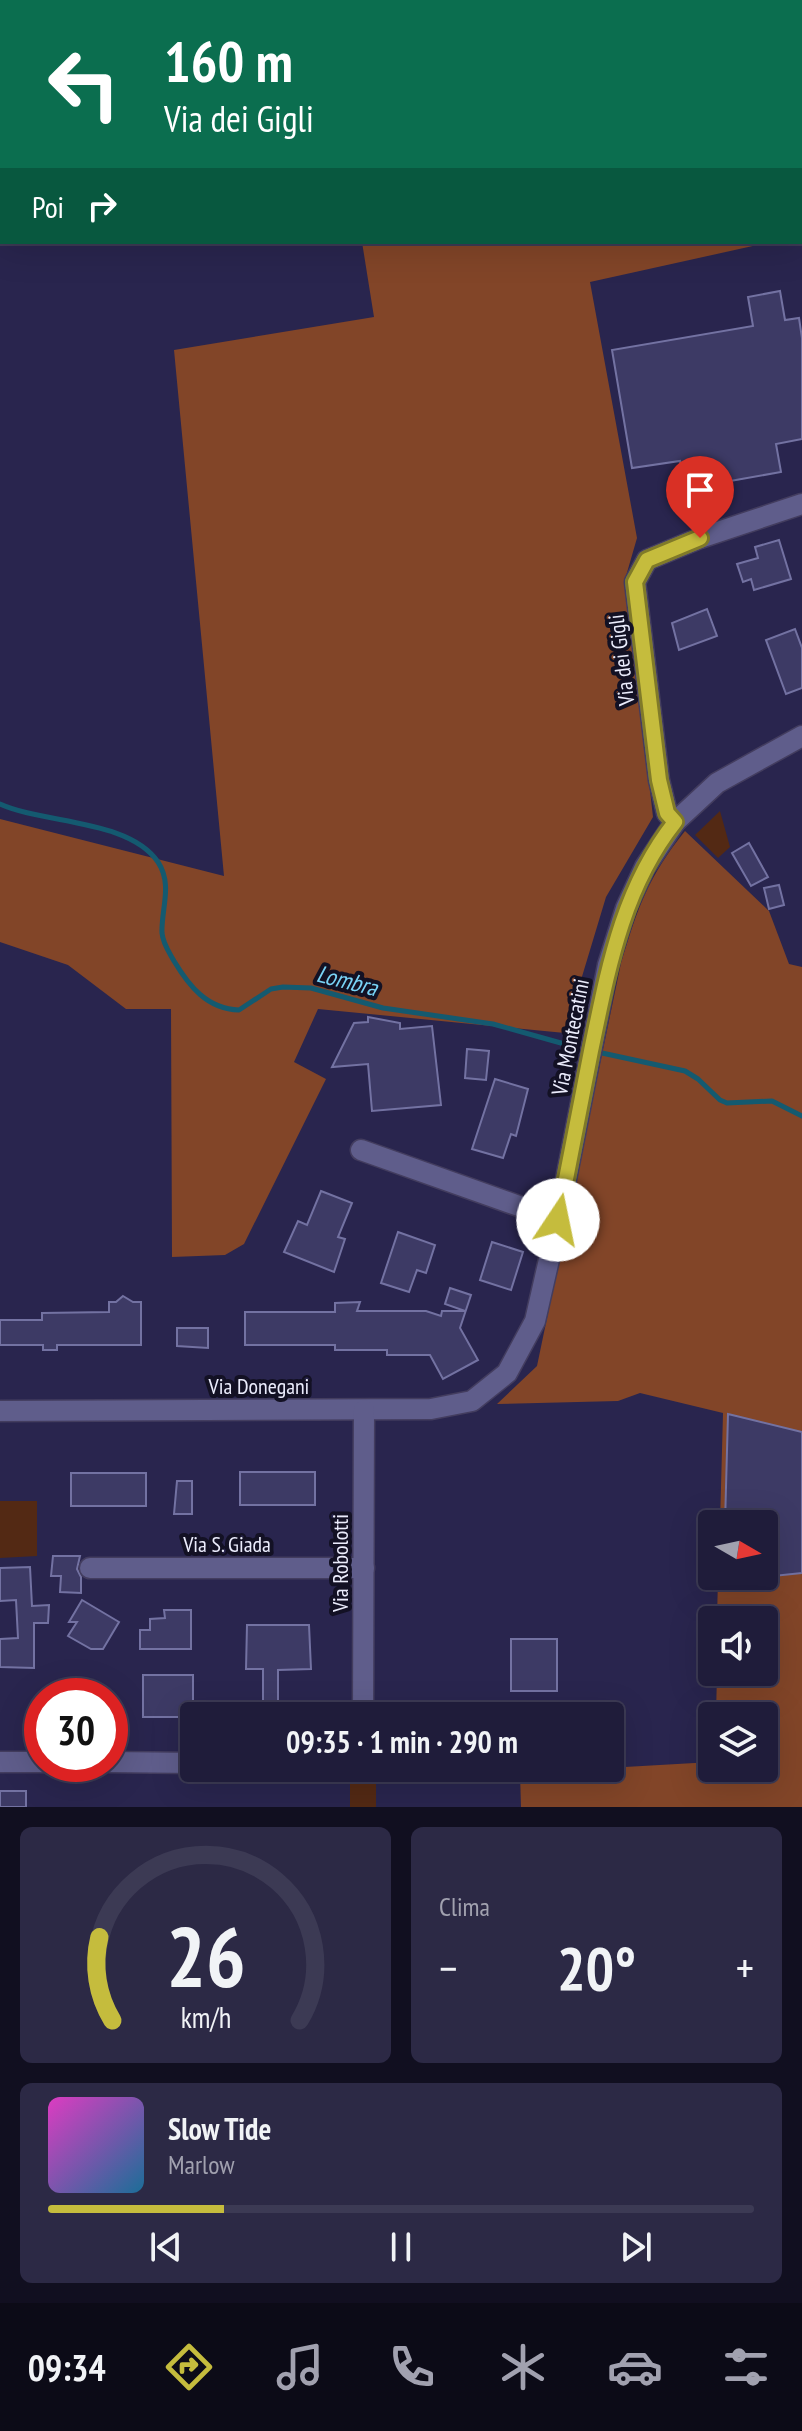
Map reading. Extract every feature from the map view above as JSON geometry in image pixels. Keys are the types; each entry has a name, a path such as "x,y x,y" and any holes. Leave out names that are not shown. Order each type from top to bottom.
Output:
{"street":[{"name":"Via dei Gigli","path":"675,822 667,813 659,780 635,582 647,560 700,538 802,504"},
{"name":"Via Montecatini","path":"507,1373 535,1321 608,965 626,908 645,867 675,822 717,783 802,736"},
{"path":"361,1150 558,1220"},
{"name":"Via Donegani","path":"0,1411 431,1409 472,1401 507,1373"},
{"name":"Via Robolotti","path":"363,1702 364,1410"},
{"name":"Via S. Giada","path":"90,1568 364,1568"},
{"path":"0,1762 24,1762"},
{"path":"128,1762 180,1763"}],"shaded area":[{"path":"362,244 762,244 590,282 637,538 626,576 653,817 606,897 565,1033 318,1009 294,1062 326,1079 244,1244 225,1255 172,1257 171,1009 126,1009 68,965 0,942 0,819 224,876 174,350 374,317"},
{"path":"720,811 730,847 718,858 695,835"},
{"path":"685,831 769,911 789,964 802,967 802,1807 521,1807 520,1782 624,1782 624,1767 698,1763 698,1782 778,1782 778,1702 716,1702 717,1686 778,1686 778,1606 717,1606 718,1590 778,1590 778,1510 720,1510 723,1413 640,1393 618,1401 497,1404 537,1366 621,963 646,893 662,863"},
{"path":"0,1501 37,1501 37,1556 0,1558"},
{"path":"350,1782 376,1782 376,1807 350,1807"}],"building":[{"path":"780,291 785,320 799,318 802,338 802,439 776,444 781,472 685,489 680,461 632,468 612,350 753,326 748,297"},
{"path":"779,540 791,579 754,590 751,579 743,582 737,564 758,558 755,547"},
{"path":"707,609 717,636 679,650 672,623"},
{"path":"795,629 802,648 802,688 786,694 766,640"},
{"path":"749,843 768,877 751,886 732,853"},
{"path":"779,885 784,905 769,909 764,888"},
{"path":"368,1017 400,1023 400,1029 432,1026 441,1105 372,1111 368,1064 332,1067 354,1023 368,1022"},
{"path":"467,1049 489,1051 486,1080 465,1078"},
{"path":"495,1079 528,1089 516,1136 511,1134 503,1158 472,1149"},
{"path":"321,1191 352,1203 338,1237 345,1239 334,1272 284,1252 298,1221 307,1225"},
{"path":"398,1232 435,1245 426,1273 417,1270 409,1292 381,1283"},
{"path":"492,1242 523,1252 511,1290 480,1280"},
{"path":"450,1288 471,1295 460,1328 478,1360 443,1379 430,1355 387,1355 387,1350 335,1350 335,1345 245,1345 245,1312 335,1312 335,1303 360,1302 357,1311 426,1311 441,1316 442,1311 465,1311 445,1304"},
{"path":"123,1296 133,1302 141,1302 141,1345 57,1345 57,1350 43,1350 43,1345 0,1345 0,1320 42,1320 42,1313 109,1312 109,1302 116,1302"},
{"path":"177,1328 208,1328 208,1348 177,1346"},
{"path":"728,1414 802,1432 802,1573 778,1576 778,1510 725,1510"},
{"path":"240,1472 315,1472 315,1505 240,1505"},
{"path":"71,1473 146,1473 146,1506 71,1506"},
{"path":"177,1481 192,1481 192,1514 174,1514"},
{"path":"53,1556 80,1556 77,1569 81,1577 81,1593 60,1592 61,1576 51,1576"},
{"path":"30,1567 32,1606 49,1605 48,1623 34,1623 34,1668 0,1667 0,1639 18,1638 16,1600 0,1601 0,1568"},
{"path":"82,1600 119,1622 103,1649 91,1649 68,1636 77,1622 69,1622"},
{"path":"164,1610 191,1610 191,1649 140,1649 140,1630 150,1630 150,1619 165,1618"},
{"path":"247,1625 309,1625 311,1669 278,1670 278,1702 263,1702 263,1669 246,1669"},
{"path":"511,1639 557,1639 557,1691 511,1691"},
{"path":"143,1675 193,1675 193,1702 180,1702 180,1717 143,1717"},
{"path":"0,1791 26,1791 26,1807 0,1807"}],"waterway":[{"name":"Lombra","path":"0,804 107,830 145,848 158,862 165,879 162,933 166,948 193,987 217,1005 239,1010 271,989 311,988 383,1008 493,1024 568,1045"},
{"name":"Lombra","path":"602,1053 685,1071 727,1103 772,1101 802,1116"}],"route":[{"path":"558,1220 608,965 626,908 645,867 675,822 667,813 659,780 635,582 647,560 700,538"}]}
